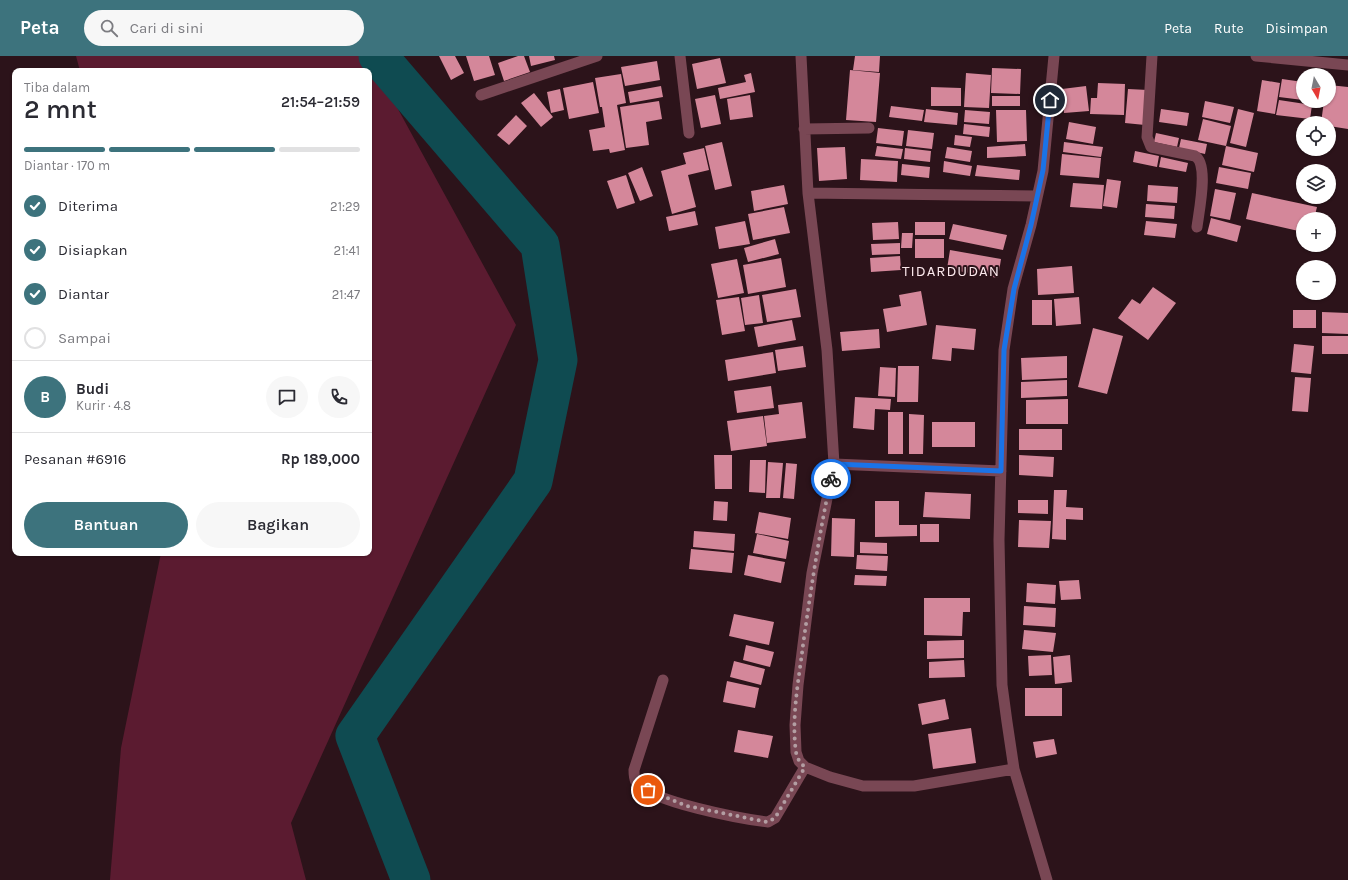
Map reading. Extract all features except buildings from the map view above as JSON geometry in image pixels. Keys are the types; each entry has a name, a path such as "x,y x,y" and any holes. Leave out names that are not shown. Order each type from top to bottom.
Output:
{"street":[{"path":"481,95 597,56"},
{"path":"680,56 689,133"},
{"path":"800,56 808,193 827,350 834,464 812,573 798,686 795,725 796,752 799,761 805,767 830,777 863,786 914,786 1014,769"},
{"path":"1046,880 1014,769 1002,685 999,602 1004,350 1014,289 1043,170 1054,56"},
{"path":"1152,56 1147,137 1151,147 1195,156 1200,160 1203,172 1197,227"},
{"path":"1256,56 1348,65"},
{"path":"804,129 869,128"},
{"path":"808,193 1037,196"},
{"path":"834,464 1001,471"},
{"path":"663,680 634,770 635,779 640,786 687,806 768,822 775,818 805,767"}],"shaded area":[{"path":"76,56 369,56 516,325 291,823 306,880 110,880 121,748 160,556 372,556 372,68 79,68"}],"waterway":[{"path":"378,56 540,245 558,360 533,481 355,736 411,880"}],"way so far":[{"path":"648,790 687,806 767,822 775,818 805,767 799,761 796,752 795,725 798,686 812,573 831,479"}],"district":[{"name":"TIDARDUDAN","path":"951,271"}],"route":[{"path":"831,479 834,464 915,469 1001,471 1004,350 1014,289 1031,225 1043,170 1050,100"}]}
